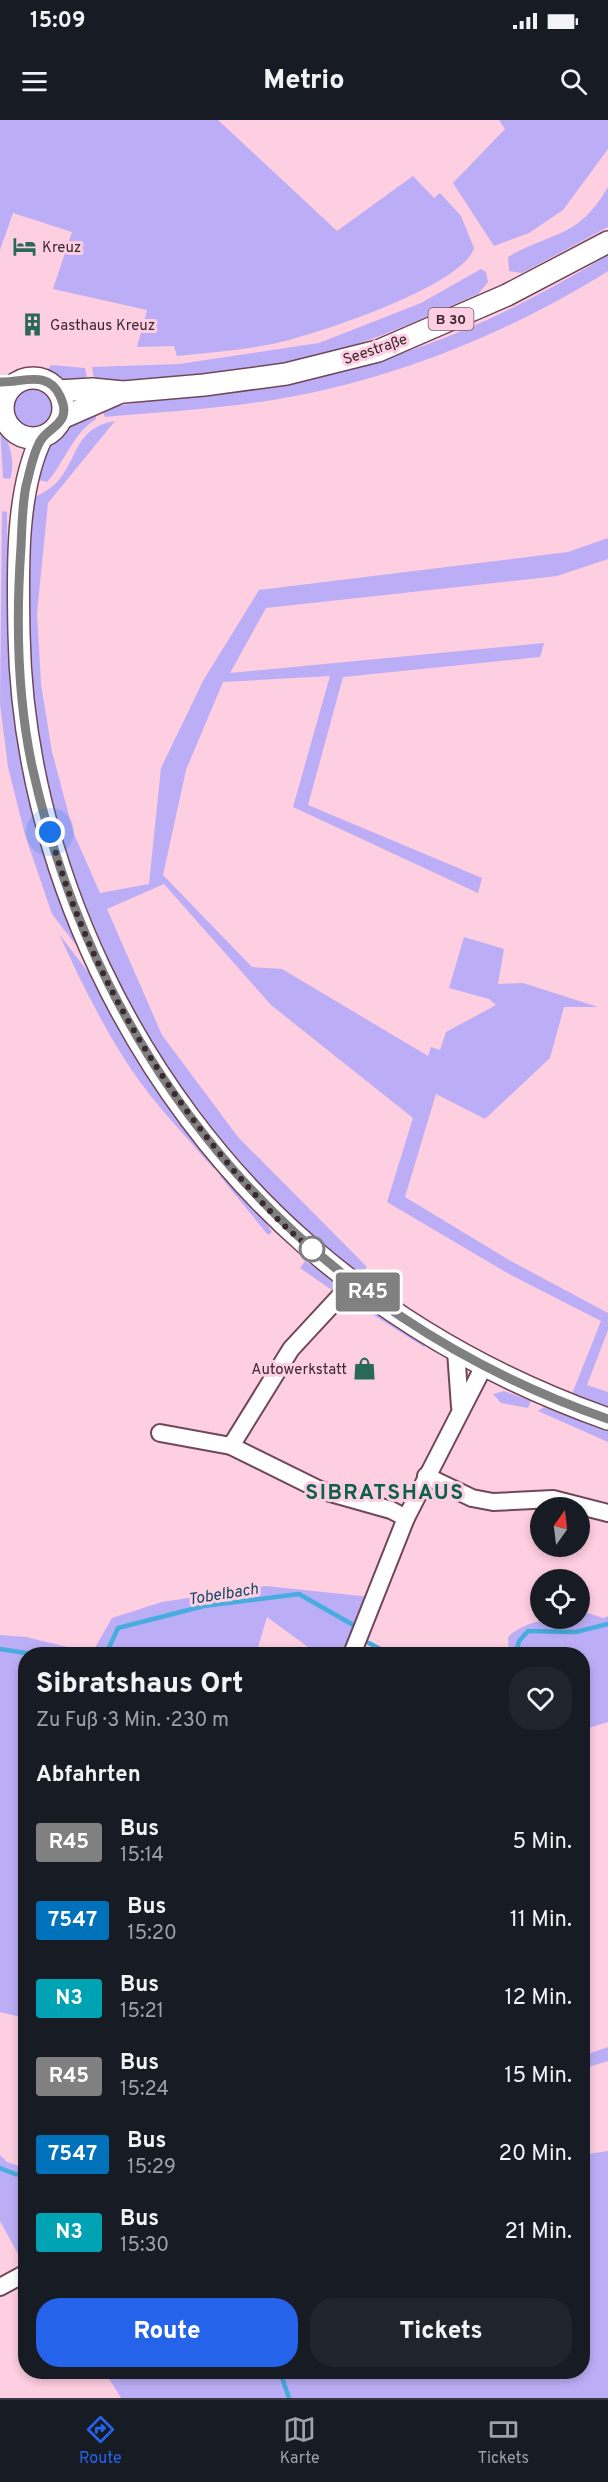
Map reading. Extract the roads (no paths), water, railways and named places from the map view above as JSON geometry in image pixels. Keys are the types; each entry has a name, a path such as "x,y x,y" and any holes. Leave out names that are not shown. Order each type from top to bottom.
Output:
{"main road":[{"name":"Seestraße","path":"58,391 92,389 123,392 204,385 285,374 378,351 507,295 608,242"},
{"path":"37,378 52,384 58,391 62,400 62,418 57,426 42,437 33,438 15,432 8,425 2,412 8,383 37,378"},
{"name":"Seestraße","path":"62,418 123,392"},
{"path":"15,432 25,490"},
{"path":"42,437 25,490 18,585 23,707 32,764 56,854 86,937 122,1011 165,1083 208,1141 262,1203 307,1245 353,1282 456,1351 540,1393 608,1419"}],"street":[{"path":"231,1446 291,1349 353,1282"},
{"path":"456,1351 460,1409"},
{"path":"354,1647 406,1518 484,1366"},
{"path":"160,1433 231,1446 320,1490 391,1510 406,1518"},
{"path":"426,1476 472,1497 493,1502 553,1499 608,1513"},
{"path":"0,2287 18,2277"}],"waterway":[{"name":"Tobelbach","path":"109,1647 118,1628 204,1606 299,1594 355,1626"},
{"name":"Tobelbach","path":"518,1647 519,1641 528,1631 576,1632 608,1624"},
{"name":"Tobelbach","path":"369,1643 376,1647"},
{"name":"Tobelbach","path":"0,1649 18,1652"},
{"path":"0,2168 18,2174"},
{"path":"282,2379 289,2398"}],"place":[{"name":"Kreuz","path":"24,247"},
{"name":"Gasthaus Kreuz","path":"32,325"},
{"name":"Autowerkstatt","path":"365,1369"}],"district":[{"name":"SIBRATSHAUS","path":"385,1492"}]}
